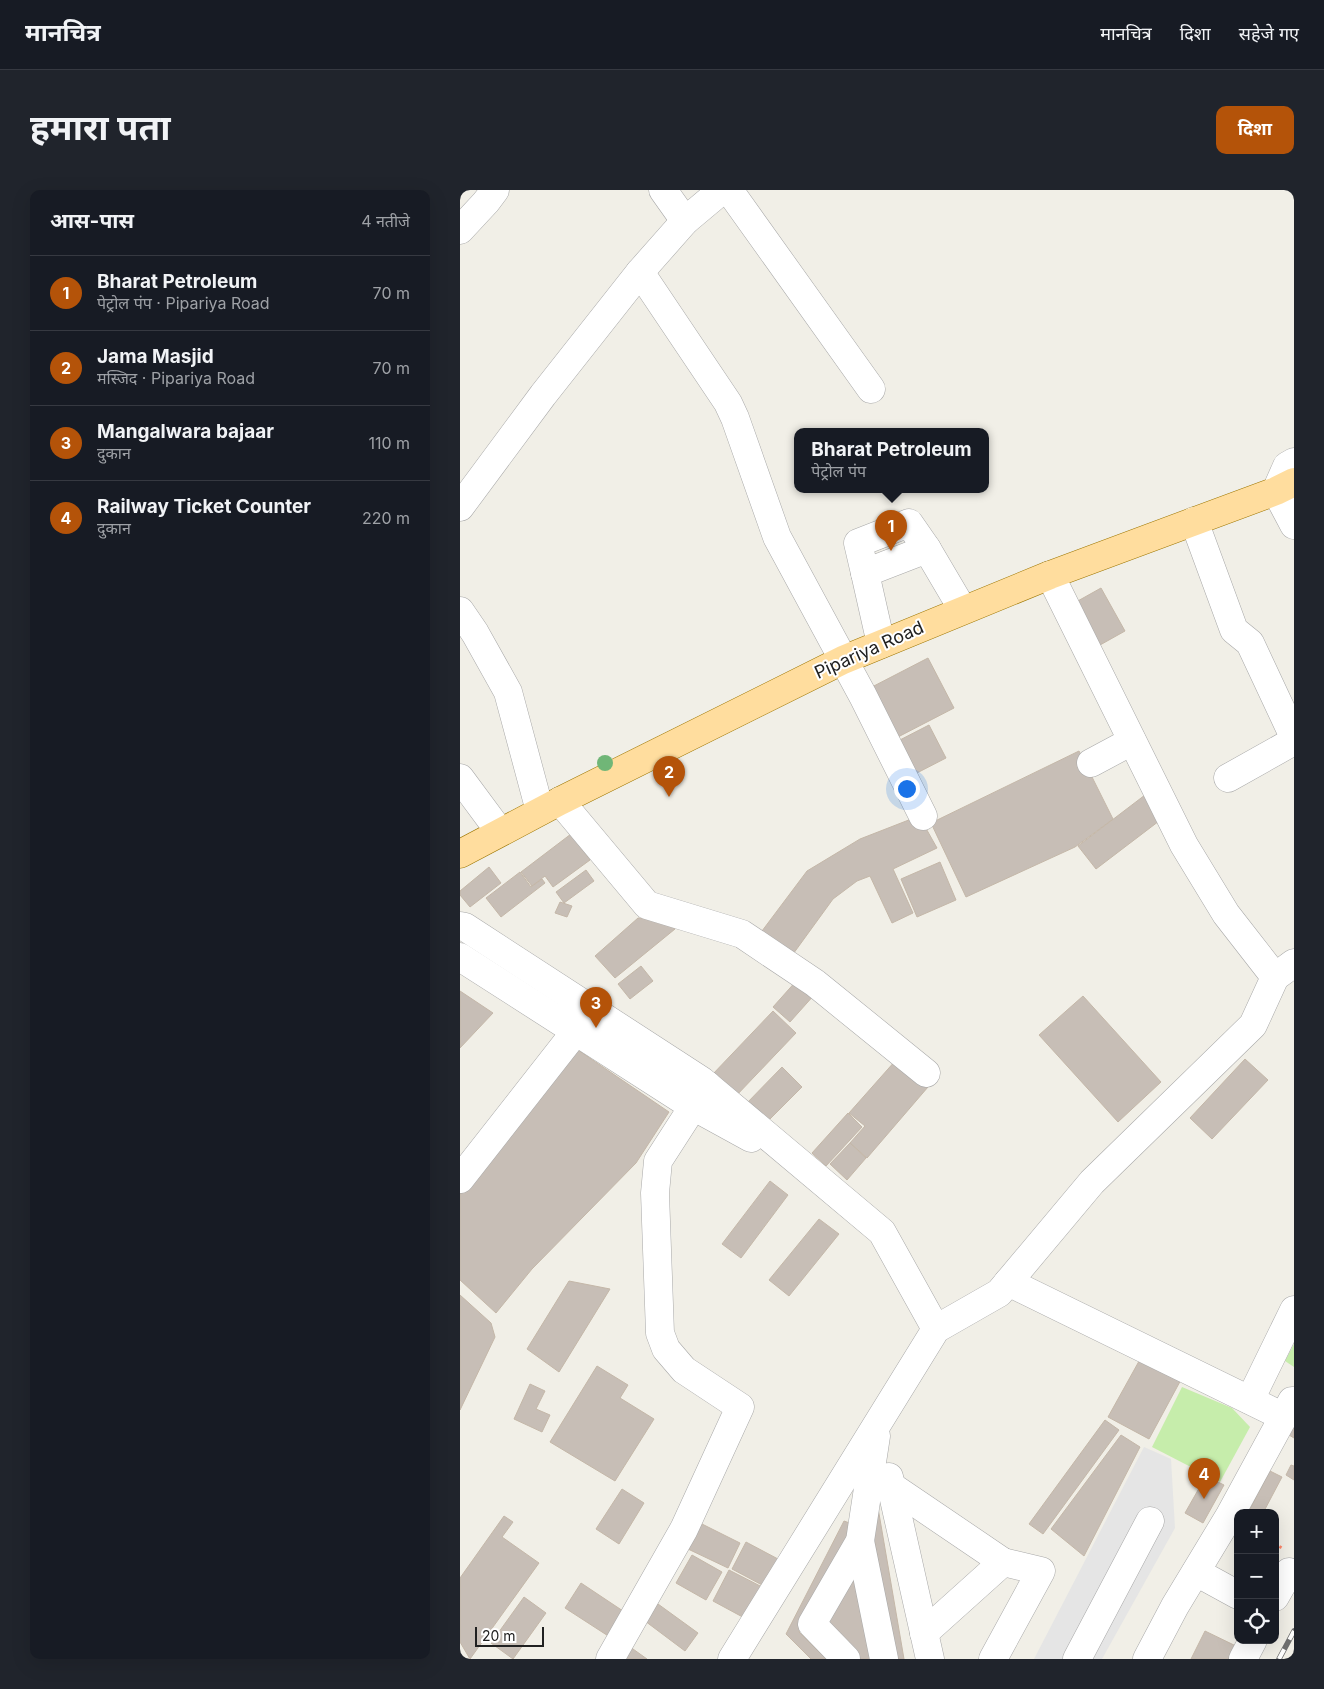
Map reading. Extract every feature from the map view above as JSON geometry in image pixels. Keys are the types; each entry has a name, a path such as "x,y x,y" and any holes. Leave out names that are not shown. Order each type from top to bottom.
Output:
{"main road":[{"name":"Pipariya Road","path":"460,854 550,806 842,660 1050,575 1194,521 1288,491"}],"street":[{"path":"460,230 495,190"},
{"path":"663,190 685,221"},
{"path":"460,507 640,272 685,221 722,190"},
{"path":"729,190 872,389"},
{"path":"640,272 728,403 777,537 842,660 864,696 923,816"},
{"path":"1294,462 1286,466 1294,525"},
{"path":"1194,521 1234,630 1250,643 1294,739 1228,778"},
{"path":"881,644 865,573 928,549 964,610"},
{"path":"732,1659 936,1328 999,1292 1092,1182 1253,1025 1284,970 1226,914 1184,845 1050,575"},
{"path":"460,611 475,633 508,692 550,806 647,904 742,934 815,983 926,1073"},
{"path":"1092,763 1132,741"},
{"path":"460,778 500,832"},
{"path":"460,926 465,927 590,1008 700,1096 801,1165 882,1232 936,1328"},
{"path":"460,957 576,1032 700,1096"},
{"path":"460,1179 576,1032 590,1008"},
{"path":"610,1659 684,1529 740,1407 684,1370 666,1349 660,1333 654,1193 658,1161 700,1096"},
{"path":"1008,1282 1250,1400 1289,1409 1230,1514 1175,1606 1147,1659"},
{"path":"1250,1400 1294,1310"},
{"path":"877,1424 927,1646"},
{"path":"877,1424 860,1541 884,1659"},
{"path":"891,1486 1004,1562 1041,1571 993,1659"},
{"path":"1077,1659 1150,1521"},
{"path":"846,1659 812,1624 860,1541"},
{"path":"927,1646 1004,1562"},
{"path":"1196,1572 1234,1592"},
{"path":"1279,1590 1289,1572"},
{"path":"1243,1659 1251,1644"}],"green space":[{"path":"1294,1344 1294,1367 1285,1361"},
{"path":"1182,1387 1232,1408 1250,1427 1220,1482 1152,1447"}],"shaded area":[{"path":"1144,1447 1171,1459 1175,1528 1102,1659 1034,1659"}],"building":[{"path":"1101,588 1125,631 1100,645 1076,602"},
{"path":"928,658 954,708 896,738 870,688"},
{"path":"929,725 946,758 913,775 896,742"},
{"path":"1079,751 1113,819 1075,847 966,897 931,823"},
{"path":"1145,795 1163,818 1096,869 1078,846"},
{"path":"919,816 937,848 893,869 913,913 892,923 870,876 857,881 833,899 788,961 756,939 807,871 860,839"},
{"path":"571,834 590,860 553,887 545,876 532,886 521,872"},
{"path":"940,862 956,900 917,917 901,879"},
{"path":"489,867 501,883 470,907 460,895 460,891"},
{"path":"586,870 594,881 564,903 556,892"},
{"path":"520,872 531,887 542,879 545,883 501,917 486,898"},
{"path":"560,902 572,906 567,917 555,913"},
{"path":"638,918 661,919 675,929 615,978 595,956"},
{"path":"641,966 653,981 630,999 618,984"},
{"path":"798,979 815,994 790,1022 773,1007"},
{"path":"460,991 493,1013 460,1048"},
{"path":"1083,996 1161,1082 1118,1122 1039,1035"},
{"path":"773,1011 796,1033 735,1097 712,1075"},
{"path":"572,1046 669,1112 636,1163 532,1269 496,1313 460,1280 460,1194"},
{"path":"1245,1059 1268,1080 1212,1139 1190,1118"},
{"path":"896,1060 928,1087 867,1158 850,1143 865,1126 849,1113"},
{"path":"782,1067 802,1087 765,1124 745,1105"},
{"path":"848,1113 862,1127 826,1166 812,1153"},
{"path":"850,1143 866,1158 847,1180 830,1164"},
{"path":"770,1181 788,1195 741,1258 722,1244"},
{"path":"819,1219 839,1234 789,1296 769,1280"},
{"path":"569,1281 610,1289 559,1372 527,1349"},
{"path":"460,1295 491,1323 495,1337 460,1410"},
{"path":"1143,1354 1183,1376 1149,1439 1108,1417"},
{"path":"597,1366 628,1385 620,1398 654,1419 615,1481 550,1442"},
{"path":"530,1384 545,1391 536,1409 550,1415 542,1432 514,1419"},
{"path":"1105,1420 1119,1430 1043,1534 1029,1524"},
{"path":"1294,1426 1294,1438 1289,1435"},
{"path":"1121,1435 1140,1447 1084,1556 1051,1529"},
{"path":"1291,1465 1294,1466 1294,1480 1286,1475"},
{"path":"1270,1471 1282,1477 1265,1509 1250,1509"},
{"path":"1206,1476 1224,1485 1203,1523 1185,1513"},
{"path":"622,1489 644,1503 619,1544 596,1529"},
{"path":"877,1502 904,1659 895,1659 868,1503"},
{"path":"504,1516 513,1522 502,1537 539,1563 470,1659 460,1642 460,1578"},
{"path":"844,1521 855,1525 799,1632 826,1659 811,1659 786,1634"},
{"path":"700,1523 740,1543 728,1568 688,1549"},
{"path":"746,1542 778,1559 764,1586 732,1569"},
{"path":"692,1555 722,1572 706,1600 676,1583"},
{"path":"856,1568 873,1659 859,1659 824,1624"},
{"path":"729,1570 766,1589 750,1621 713,1601"},
{"path":"581,1583 632,1617 616,1641 565,1608"},
{"path":"524,1597 546,1613 513,1659 491,1643"},
{"path":"658,1604 698,1633 685,1651 645,1621"},
{"path":"1205,1631 1238,1647 1232,1659 1191,1659"},
{"path":"626,1644 647,1659 616,1659"}],"railway":[{"path":"1279,1659 1294,1631"}],"place":[{"name":"Bharat Petroleum","path":"891,551"},
{"name":"Jama Masjid","path":"669,797"},
{"name":"Mangalwara bajaar","path":"596,1028"},
{"name":"Railway Ticket Counter","path":"1204,1499"}]}
